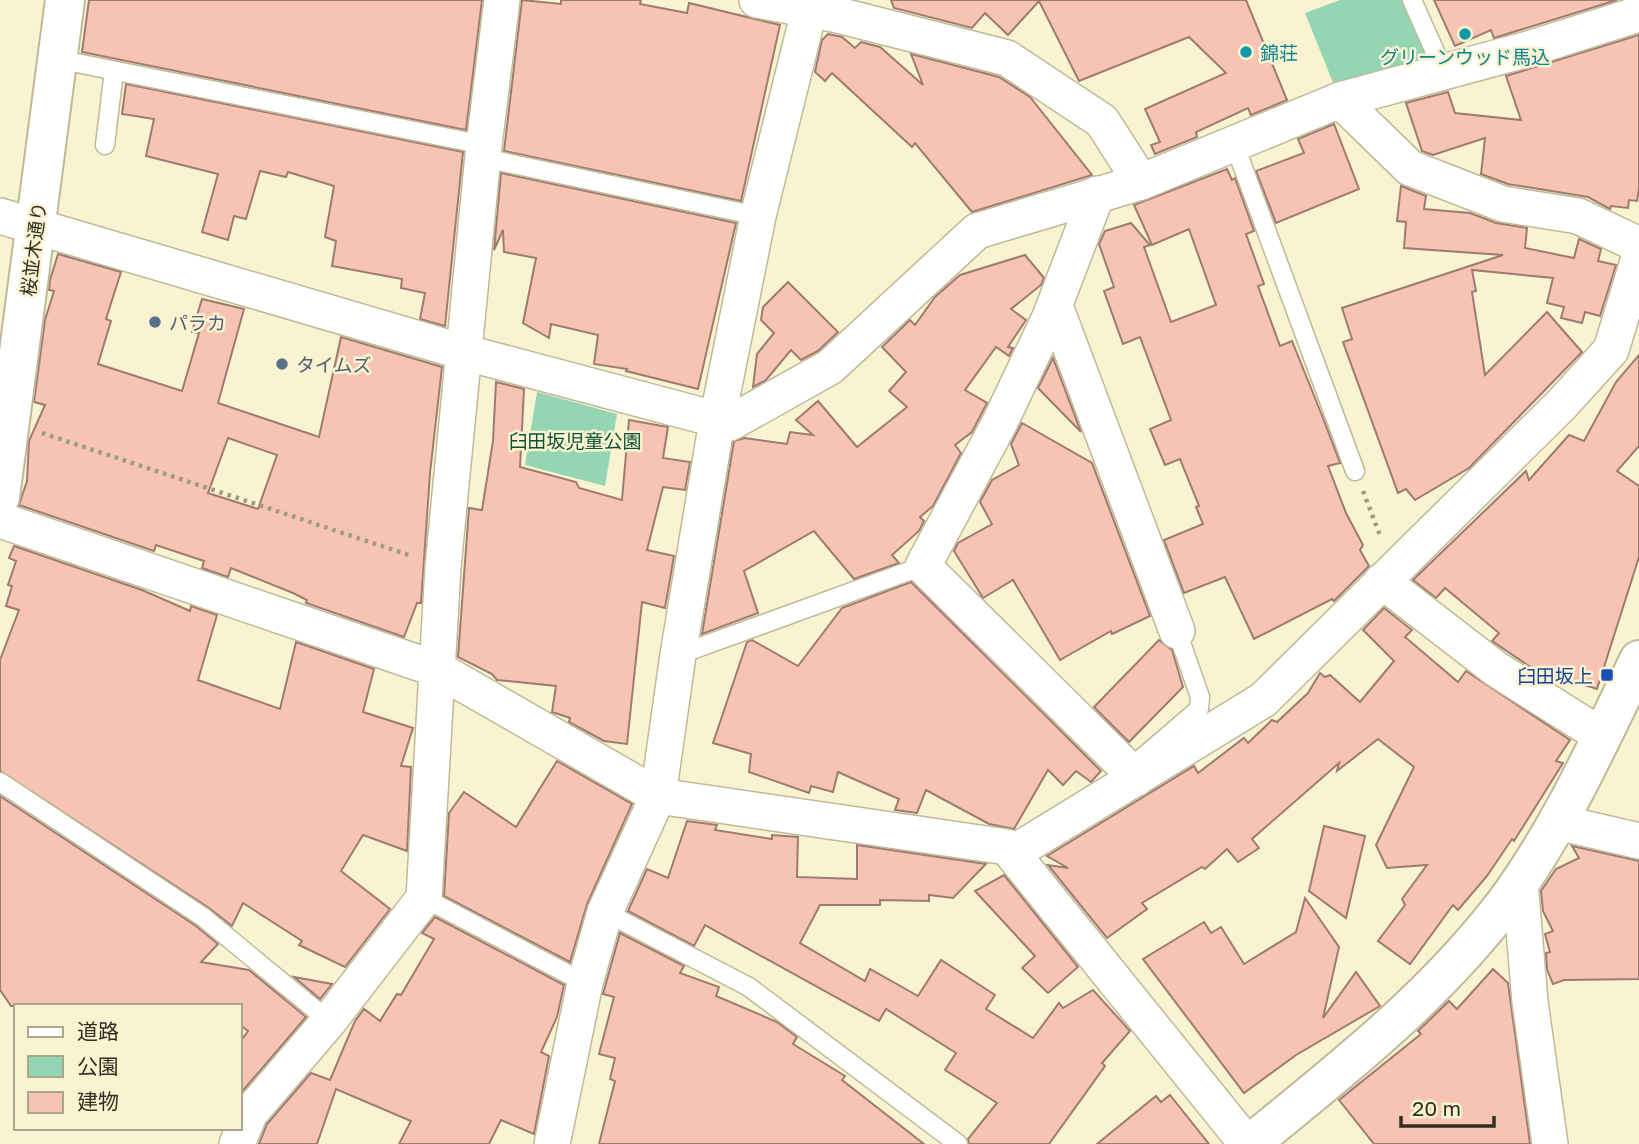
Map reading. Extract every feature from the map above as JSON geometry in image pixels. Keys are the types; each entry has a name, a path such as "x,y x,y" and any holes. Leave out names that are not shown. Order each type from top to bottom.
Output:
{"street":[{"name":"桜並木通り","path":"0,497 11,422 18,221 57,59 65,0"},
{"path":"237,1144 250,1114 329,1021 424,898 443,566 463,352 502,0"},
{"path":"757,0 837,8 1007,58 1101,121 1141,182"},
{"path":"552,1144 585,983 605,912 658,796 678,655 718,421 758,216 837,8"},
{"path":"18,221 463,352 730,423 830,367 977,231 1141,182 1340,100 1639,14"},
{"path":"1340,100 1410,168 1503,204 1578,216 1639,244"},
{"path":"1097,194 1055,306 999,424 923,566 1133,773"},
{"path":"1013,853 1133,773 1263,700 1387,574 1562,404 1611,350 1639,258"},
{"path":"1055,306 1177,631"},
{"path":"0,520 439,670 658,796 1007,847 1248,1144 1419,1002 1472,944 1520,882 1558,822 1639,660"},
{"path":"1387,574 1496,669 1602,736"},
{"path":"1558,822 1639,841"},
{"path":"1520,882 1530,1002 1550,1144"}],"lane":[{"path":"1412,0 1444,72"},
{"path":"57,59 484,151 758,216"},
{"path":"105,145 114,71"},
{"path":"1234,143 1355,471"},
{"path":"678,655 923,566"},
{"path":"1133,773 1199,709 1200,697 1177,631"},
{"path":"0,782 203,917 329,1021"},
{"path":"424,898 585,983"},
{"path":"605,912 749,987 958,1144"}],"path":[{"path":"11,422 443,566"},
{"path":"1355,471 1387,574"}],"green space":[{"path":"1340,0 1405,0 1432,65 1336,90 1305,13"},
{"name":"臼田坂児童公園","path":"537,392 617,414 605,486 525,465"}],"building":[{"path":"89,0 482,0 466,130 82,52"},
{"path":"522,0 561,4 561,0 641,0 640,4 687,13 689,3 780,25 741,201 504,151"},
{"path":"891,0 1246,0 1287,100 1251,115 1248,108 1196,132 1197,137 1155,154 1151,145 1160,142 1145,109 1226,73 1189,37 1079,81 1039,1 1008,35 985,13 972,28 894,8"},
{"path":"1434,0 1617,0 1494,38 1491,30 1455,46"},
{"path":"828,34 842,37 855,48 861,42 880,47 923,85 911,54 999,77 1030,97 1092,175 972,212 915,143 912,147 832,73 825,81 815,72 822,40"},
{"path":"1639,35 1639,189 1637,201 1629,200 1628,208 1611,206 1610,209 1588,197 1508,184 1481,174 1485,138 1433,155 1422,151 1406,103 1448,92 1455,113 1521,120 1506,76"},
{"path":"126,84 463,152 445,326 420,319 425,293 401,288 402,279 332,266 336,241 325,237 334,186 288,172 286,177 260,171 246,219 234,216 228,240 202,232 218,174 146,156 154,119 122,114"},
{"path":"1334,124 1359,189 1276,223 1256,171 1304,153 1298,139"},
{"path":"1227,169 1232,180 1235,178 1254,231 1246,234 1264,284 1258,286 1280,346 1292,341 1323,418 1340,463 1328,466 1346,513 1363,545 1360,550 1369,566 1334,601 1332,599 1254,639 1225,577 1184,593 1164,540 1203,524 1196,507 1199,506 1180,459 1165,465 1150,429 1171,420 1140,337 1123,344 1104,291 1114,287 1099,244 1105,231 1131,223 1150,245 1144,247 1171,322 1216,305 1189,229 1152,245 1134,205"},
{"path":"501,173 736,223 698,389 626,371 627,369 594,364 598,335 551,324 549,338 523,323 536,258 504,252 503,230 494,250"},
{"path":"1401,186 1426,196 1424,209 1470,213 1496,223 1527,228 1525,248 1574,258 1579,239 1601,249 1598,261 1616,265 1600,316 1585,312 1582,323 1561,318 1564,307 1547,303 1553,278 1472,270 1476,291 1472,292 1485,375 1547,312 1582,352 1469,468 1415,500 1406,489 1398,493 1343,342 1352,339 1342,308 1503,255 1404,248 1406,222 1397,221"},
{"path":"58,254 121,272 106,319 111,321 98,364 182,391 199,333 192,332 202,299 244,309 218,403 319,437 341,337 442,367 430,473 421,603 417,603 404,637 306,603 307,600 293,593 231,568 228,577 202,568 204,561 156,545 154,551 19,505 27,481 29,441 45,405 34,402 45,320 54,291 49,290","holes":["228,438 277,455 258,509 208,493"]},
{"path":"1025,255 1044,278 1041,285 1011,309 1026,320 1008,347 1013,348 1009,356 996,347 965,390 987,403 972,432 955,445 961,453 933,506 920,517 924,521 919,531 892,555 899,563 854,579 814,531 744,571 758,613 702,634 734,441 745,438 787,444 790,432 813,435 796,420 818,401 857,447 907,407 889,391 906,372 882,347 910,320 915,325 935,297 960,275"},
{"path":"788,282 838,332 818,351 801,360 791,350 766,380 753,387 757,354 774,333 761,320 763,307"},
{"path":"1639,355 1639,446 1617,471 1639,486 1639,557 1597,689 1532,668 1492,641 1499,633 1445,588 1436,598 1413,580 1526,471 1529,480 1569,435 1584,441 1616,382"},
{"path":"1053,358 1081,432 1038,388"},
{"path":"496,382 524,389 520,467 576,482 579,488 622,500 629,420 668,427 663,458 690,462 685,490 663,487 647,550 674,556 665,608 642,602 627,744 604,741 569,722 570,718 552,712 556,686 497,680 492,674 458,657 469,508 482,510 493,441"},
{"path":"1022,423 1092,463 1150,616 1112,634 1111,631 1060,660 1013,580 983,598 954,551 958,543 992,524 980,502 992,480 1019,465 1011,444"},
{"path":"14,546 142,590 190,611 191,606 217,615 198,680 280,709 296,642 374,669 363,712 413,728 401,766 411,767 407,851 363,835 341,871 390,909 345,967 299,945 302,941 243,903 232,926 209,908 0,771 0,660 19,610 6,606 12,586 8,585 16,561 9,558"},
{"path":"911,582 1101,771 1091,782 1076,771 1063,785 1048,770 1014,829 989,824 926,790 917,813 895,810 899,799 838,772 833,792 811,786 809,793 749,772 751,754 713,743 747,642 752,640 798,666 842,608"},
{"path":"1384,608 1412,630 1405,637 1458,682 1466,671 1570,740 1556,761 1563,763 1514,841 1512,839 1487,876 1458,910 1453,905 1410,964 1378,941 1405,905 1402,899 1427,865 1387,868 1376,845 1414,767 1378,739 1337,771 1339,763 1252,839 1259,848 1238,862 1227,849 1205,869 1202,867 1142,903 1147,909 1107,938 1048,865 1068,868 1047,856 1194,766 1198,773 1244,738 1248,743 1272,720 1277,722 1308,693 1320,673 1325,677 1330,675 1360,702 1394,661 1363,630"},
{"path":"1159,640 1172,650 1183,687 1129,742 1094,707"},
{"path":"557,761 632,804 587,904 570,962 444,896 449,813 464,792 516,827"},
{"path":"0,796 196,926 218,944 201,962 249,970 306,1017 242,1092 242,1039 248,1031 242,1026 242,1004 11,1006 0,990"},
{"path":"687,821 717,825 715,830 772,839 772,835 798,837 797,877 857,879 857,845 986,864 953,898 929,895 929,901 880,900 880,905 820,905 800,943 865,981 870,969 918,996 941,960 995,995 986,1009 1033,1038 1059,1003 1063,1008 1093,990 1130,1031 1102,1063 1105,1066 1049,1144 969,1144 968,1139 997,1103 945,1070 956,1053 886,1009 879,1021 705,925 694,946 628,911 647,869 668,878"},
{"path":"1324,826 1365,836 1346,918 1309,891"},
{"path":"1572,846 1639,861 1639,979 1564,980 1553,984 1547,969 1546,953 1550,952 1545,934 1553,931 1543,911 1541,891 1556,869 1579,858"},
{"path":"1004,875 1078,967 1048,993 1022,968 1035,956 975,891"},
{"path":"1305,898 1339,947 1323,1018 1356,972 1380,1006 1296,1055 1244,1093 1143,959 1204,922 1211,933 1221,927 1244,964 1296,932"},
{"path":"435,917 564,985 557,1017 541,1052 549,1056 534,1134 501,1120 489,1144 399,1144 411,1121 336,1089 317,1144 259,1144 267,1124 311,1073 330,1080 355,1021 364,1009 380,1021 397,994 401,995 434,939 422,933"},
{"path":"620,933 684,966 680,973 719,987 716,996 777,1022 797,1037 793,1044 845,1076 842,1080 924,1144 599,1144 615,1081 610,1079 615,1058 599,1054 614,997 603,994"},
{"path":"1493,969 1508,983 1530,1144 1374,1144 1339,1100 1421,1034 1418,1031 1449,1001 1457,1009"},
{"path":"294,977 332,984 320,999"},
{"path":"1170,1095 1209,1144 1097,1144 1156,1096 1161,1102"}],"place":[{"name":"グリーンウッド馬込","path":"1465,34"},
{"name":"錦荘","path":"1246,52"},
{"name":"パラカ","path":"155,322"},
{"name":"タイムズ","path":"282,364"},
{"name":"臼田坂上","path":"1607,675"}]}
